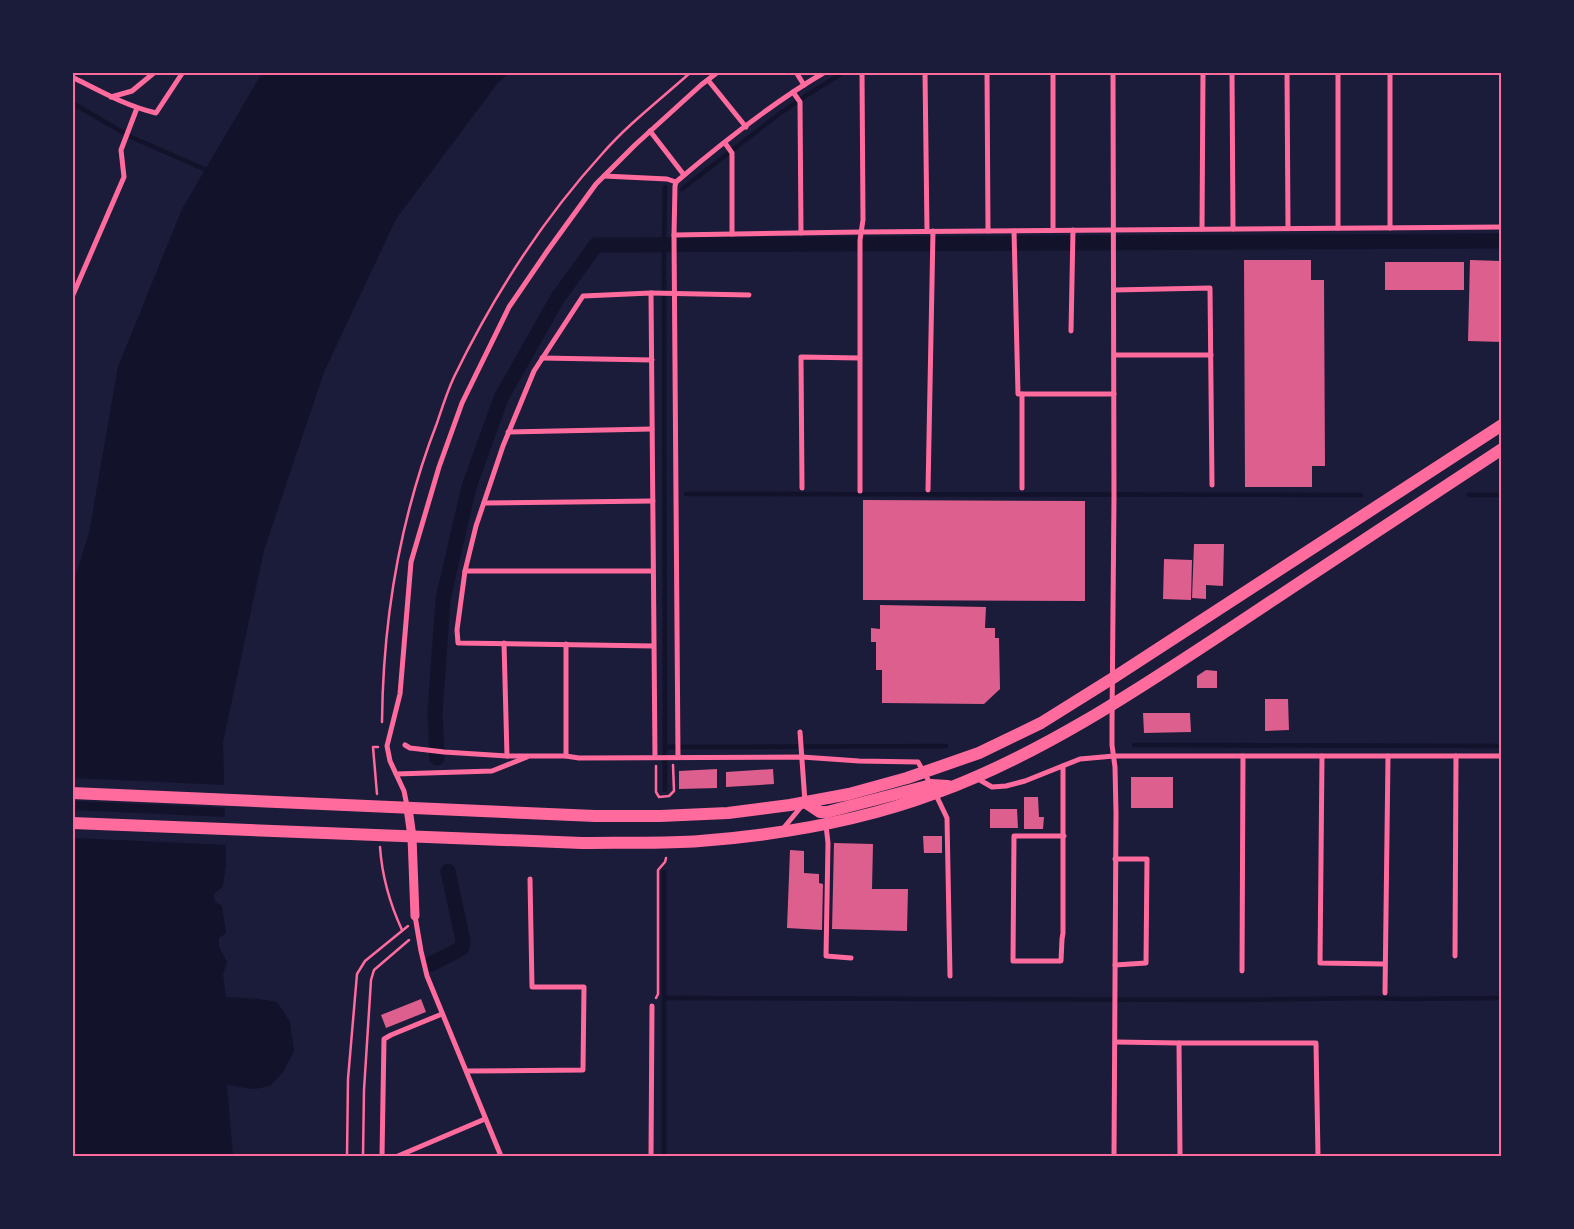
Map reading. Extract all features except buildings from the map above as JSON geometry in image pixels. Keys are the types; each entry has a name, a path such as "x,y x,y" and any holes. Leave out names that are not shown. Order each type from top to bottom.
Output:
{"highway":[{"path":"72,823 582,843 699,842 780,832 823,812 849,794 924,772 1006,741 1041,723 1502,425"},
{"path":"72,793 594,816 728,813 805,802 823,812 865,815 933,789 952,786 1024,756 1151,681 1502,449"}],"street":[{"path":"111,97 132,91 155,72"},
{"path":"72,77 136,108 156,113 183,72"},
{"path":"501,1156 427,976 415,916 412,837 408,808 404,791 390,761 387,746 400,694 411,562 438,466 462,403 509,307 596,184 650,131 718,72"},
{"path":"796,72 804,84"},
{"path":"673,757 678,751 672,292 675,186 676,182 684,175 746,127 804,84 825,72"},
{"path":"860,491 862,72"},
{"path":"925,72 930,231 933,240 928,490"},
{"path":"987,72 988,231"},
{"path":"1053,72 1053,230"},
{"path":"1113,72 1114,494 1112,745 1116,813 1114,1156"},
{"path":"1202,229 1203,72"},
{"path":"1232,72 1233,229"},
{"path":"1287,72 1288,228"},
{"path":"1338,72 1338,228"},
{"path":"1390,72 1390,228"},
{"path":"708,80 746,127"},
{"path":"793,92 799,100 801,233"},
{"path":"72,297 124,177 121,150 136,108"},
{"path":"650,131 684,175"},
{"path":"725,143 730,150 732,234"},
{"path":"604,176 667,179 676,182"},
{"path":"674,238 732,234 930,231 1502,227"},
{"path":"1014,230 1018,394 1114,394"},
{"path":"1071,331 1073,230"},
{"path":"1114,290 1210,288 1212,485"},
{"path":"654,646 458,643 457,630 465,571 476,526 508,432 534,371 583,296 672,292 749,295"},
{"path":"651,293 653,571 657,757"},
{"path":"1114,355 1211,355"},
{"path":"802,488 801,357 860,358"},
{"path":"542,358 652,360"},
{"path":"1022,394 1022,488"},
{"path":"508,432 652,429"},
{"path":"484,503 653,501"},
{"path":"465,571 653,571"},
{"path":"504,643 507,756"},
{"path":"566,644 566,756"},
{"path":"780,832 805,802 800,732"},
{"path":"405,745 410,748 444,752 507,756 566,756 579,758 802,754 859,761 918,762 947,818 950,976"},
{"path":"396,774 492,771 530,756"},
{"path":"975,777 992,787 1006,786 1025,781 1080,759 1114,756 1502,756"},
{"path":"1242,971 1243,756"},
{"path":"1322,756 1320,963 1385,964"},
{"path":"1385,993 1388,756"},
{"path":"1455,956 1456,756"},
{"path":"1063,766 1064,836 1064,933 1061,961 1014,961 1014,836 1064,836"},
{"path":"823,812 828,843 826,956 851,958"},
{"path":"1115,859 1147,859 1146,964 1115,965"},
{"path":"467,1071 583,1070 584,987 532,987 530,879"},
{"path":"651,1156 652,1006"},
{"path":"382,1156 384,1039 442,1014"},
{"path":"1116,1042 1316,1043 1318,1156"},
{"path":"1179,1043 1180,1156"},
{"path":"398,1156 485,1119"}],"path":[{"path":"382,724 395,572 411,501 434,430 454,378 533,240 566,197 602,153 691,72"},
{"path":"434,430 438,432"},
{"path":"657,757 656,792 659,797 667,798 674,791 673,757"},
{"path":"652,1006 658,994 658,870 666,862 666,858"},
{"path":"347,1156 348,1079 357,974 365,961 408,926"},
{"path":"363,1156 370,980 374,970 409,940"}],"shaded area":[{"path":"262,73 509,73 497,84 396,219 324,372 264,550 223,742 226,864 223,886 214,894 215,902 222,906 226,933 219,938 219,947 227,962 223,975 226,997 277,1002 290,1022 294,1051 283,1072 270,1086 254,1089 227,1085 233,1156 73,1156 73,584 89,533 118,367 182,209"}],"pier":[{"path":"73,778 227,785 227,808 73,801"},
{"path":"73,810 227,817 228,845 73,838"}],"waterway":[{"path":"682,189 779,114 844,72"},
{"path":"72,103 131,137 209,171"},
{"path":"665,187 665,790"},
{"path":"437,758 435,713 443,599 469,487 501,398 557,299 596,245 1502,241"},
{"path":"686,494 1361,495"},
{"path":"1469,495 1502,495"},
{"path":"1134,745 1502,746"},
{"path":"665,747 946,746"},
{"path":"431,964 462,948 463,941 448,871"},
{"path":"664,872 664,1156"},
{"path":"664,998 1235,1000 1502,998"}]}
